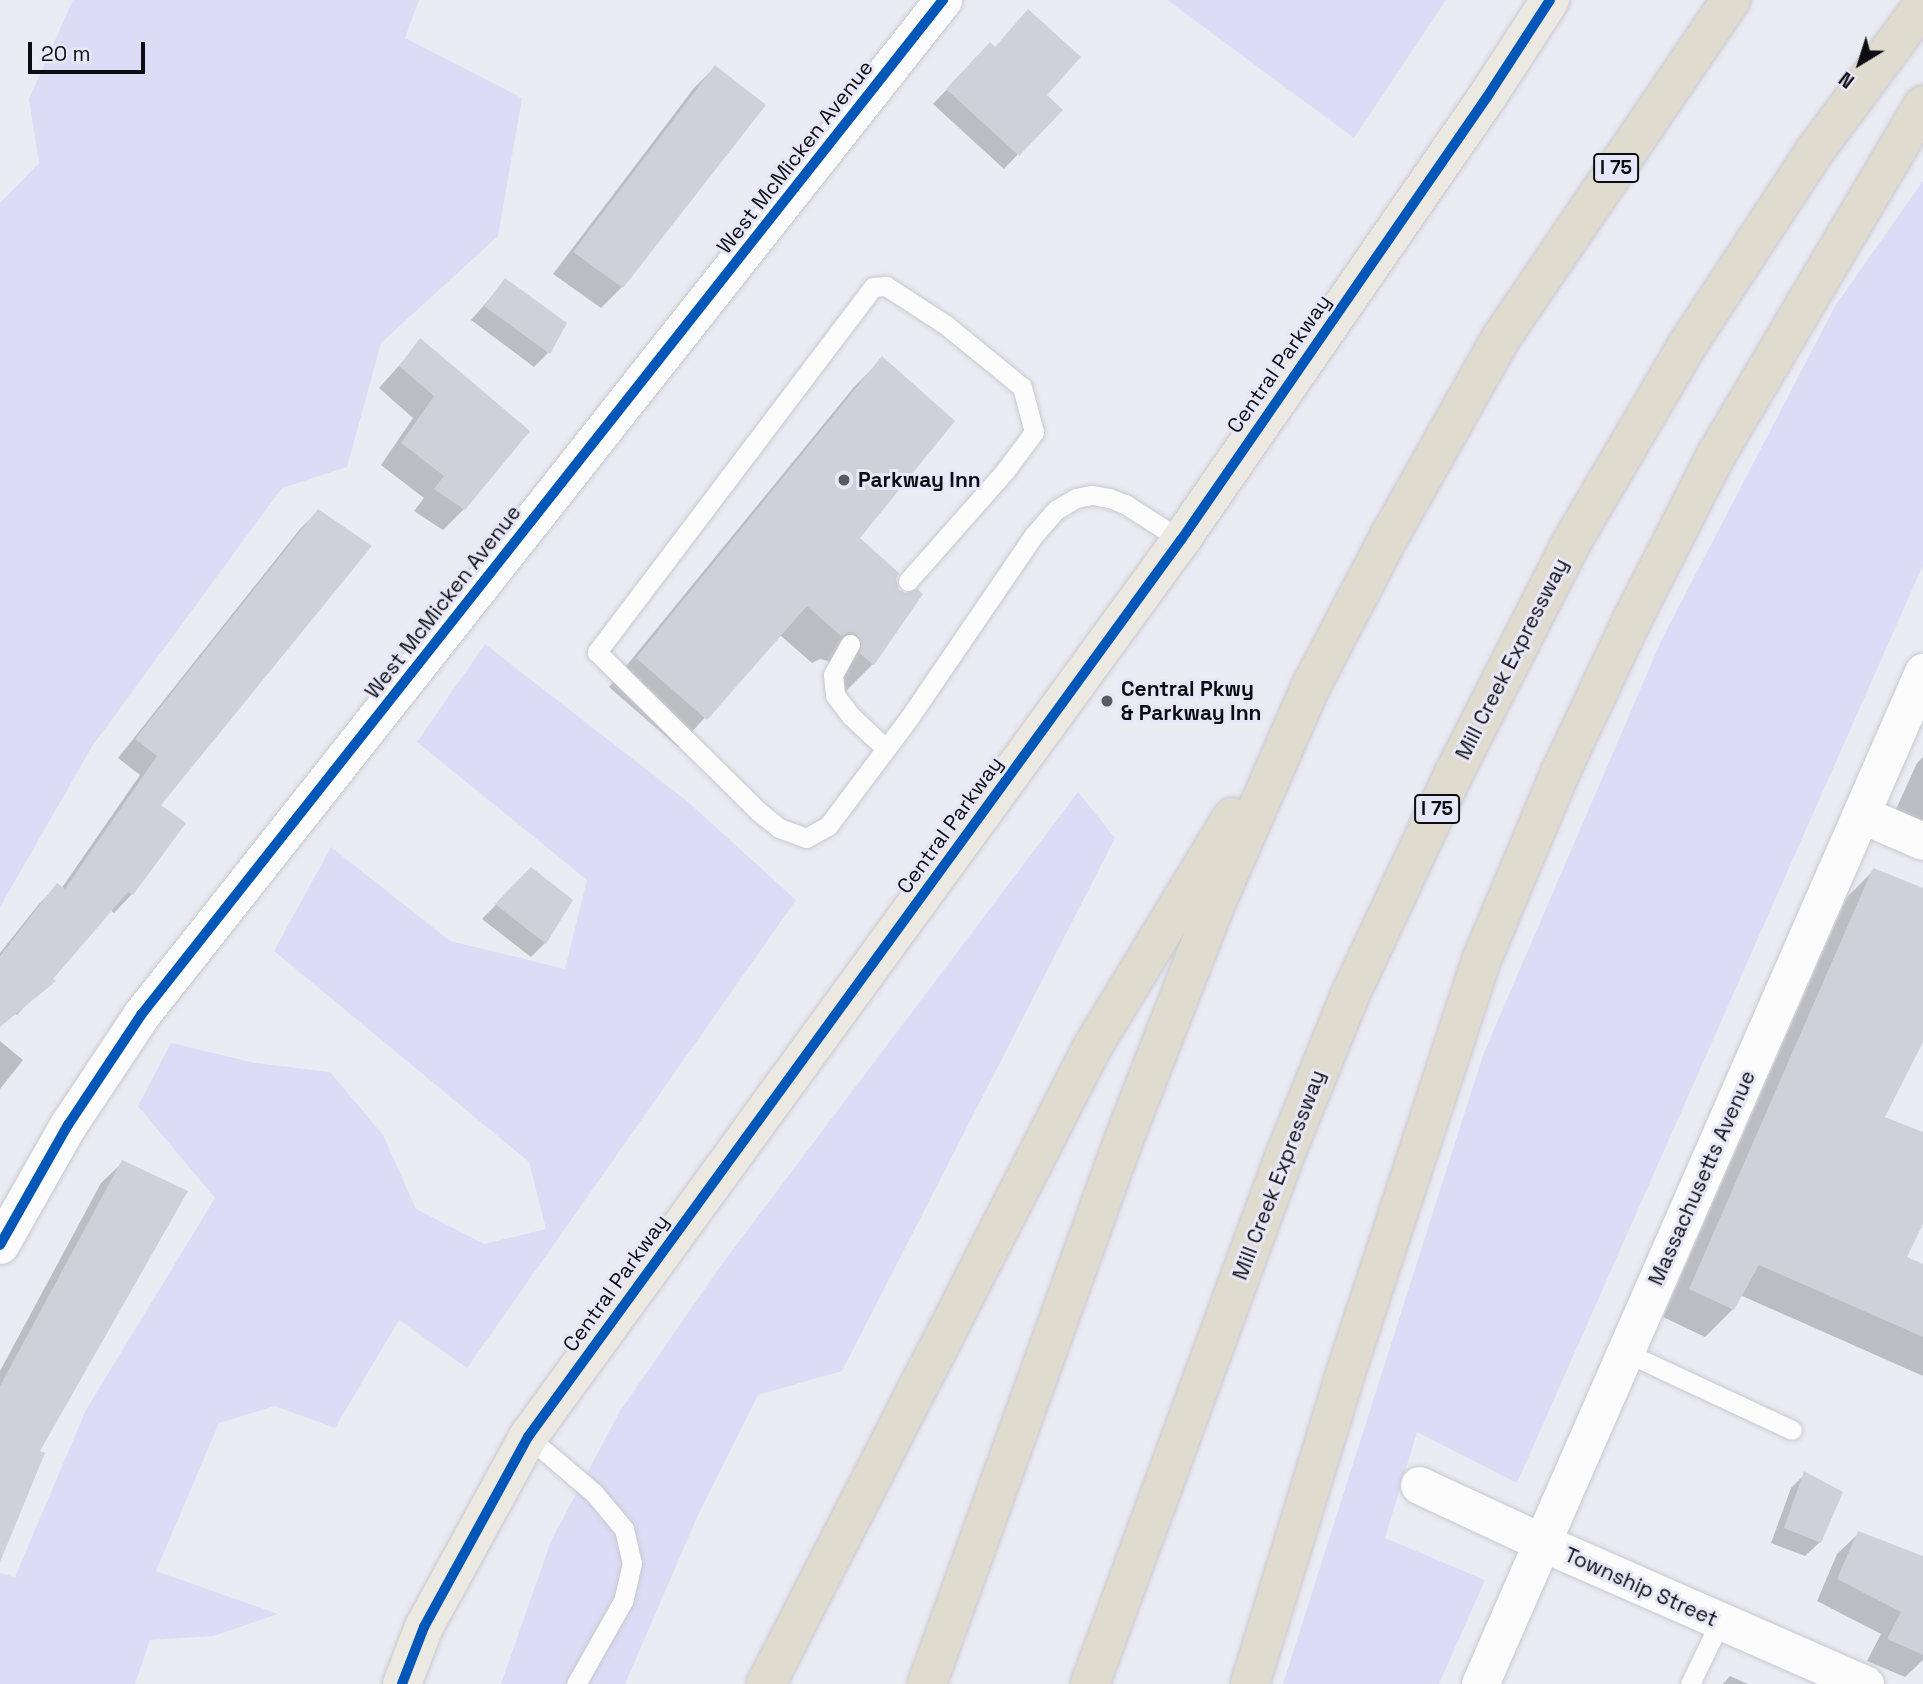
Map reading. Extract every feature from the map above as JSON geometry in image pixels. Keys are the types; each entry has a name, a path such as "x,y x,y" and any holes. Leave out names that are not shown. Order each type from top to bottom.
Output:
{"highway":[{"name":"I 75","path":"927,1684 1124,1139 1214,908 1311,686 1390,535 1501,338 1731,0"},
{"name":"Mill Creek Expressway","path":"1090,1684 1285,1155 1350,995 1453,775 1570,545 1686,347 1814,152 1923,5"},
{"path":"1250,1684 1342,1381 1481,961 1561,771 1632,620 1716,457 1923,105"},
{"path":"766,1684 1093,1046 1311,686"}],"main road":[{"name":"Central Parkway","path":"402,1684 424,1627 528,1437 1181,540 1487,97 1550,0"}],"street":[{"name":"West McMicken Avenue","path":"0,1245 68,1125 141,1015 943,0"},
{"name":"Massachusetts Avenue","path":"1480,1684 1863,815 1923,672"},
{"path":"1863,815 1923,841"},
{"name":"Township Street","path":"1419,1485 1720,1622 1865,1684"}],"lane":[{"path":"908,581 1005,471 1034,432 1022,387 946,325 886,286 873,287 597,652 758,811 779,828 806,838 828,826 886,749 1034,535 1056,510 1076,498 1092,495 1109,498 1125,504 1181,540"},
{"path":"850,644 833,675 835,695 851,716 886,749"},
{"path":"1625,1352 1792,1430"},
{"path":"528,1437 594,1493 624,1529 632,1563 623,1601 576,1684"},
{"path":"1690,1684 1720,1622"}],"shaded area":[{"path":"73,0 419,0 405,38 522,98 498,236 381,343 347,467 282,488 93,745 0,907 0,203 39,163 29,99"},
{"path":"1167,0 1446,0 1354,138"},
{"path":"1923,181 1923,565 1517,1483 1417,1432 1385,1538 1485,1580 1439,1684 1283,1684 1483,1055 1662,639 1835,306"},
{"path":"485,644 688,802 796,900 467,1368 399,1320 335,1428 275,1406 219,1423 156,1571 278,1614 213,1636 150,1640 135,1684 0,1684 0,1573 15,1577 86,1410 215,1198 138,1106 171,1043 255,1063 330,1072 383,1135 416,1209 484,1244 546,1229 529,1162 274,951 331,847 450,941 565,969 587,880 417,742"},
{"path":"1078,792 1115,838 842,1371 758,1395 698,1515 625,1684 501,1684 551,1541 620,1411 722,1264"}],"building":[{"path":"1028,9 1081,57 1047,95 1063,110 1019,156 946,89 990,42 995,47"},
{"path":"715,65 766,105 623,288 573,252"},
{"path":"505,278 567,323 550,354 484,306"},
{"path":"420,338 530,431 465,510 434,489 444,476 401,443 434,396 399,366"},
{"name":"Parkway Inn","path":"882,356 955,421 860,538 899,573 896,579 899,590 906,593 917,589 923,594 874,665 859,653 862,643 856,634 849,632 841,636 807,606 707,720 636,658"},
{"path":"318,509 372,546 161,805 186,823 133,895 128,892 53,979 56,981 0,1027 0,956 57,883 65,889 157,756 135,739"},
{"path":"531,867 573,900 546,944 495,904"},
{"path":"1873,868 1923,888 1923,1042 1885,1117 1923,1132 1923,1224 1907,1257 1923,1264 1923,1337 1759,1265 1734,1310 1689,1289"},
{"path":"122,1160 188,1191 40,1451 45,1453 0,1562 0,1386"},
{"path":"1804,1471 1843,1492 1821,1543 1784,1528"},
{"path":"1858,1531 1923,1556 1923,1655 1887,1639 1901,1612 1837,1579"}],"cycle path":[{"path":"0,1245 68,1125 141,1015 943,0"},
{"path":"402,1684 424,1627 528,1437 1181,540 1487,97 1550,0"}],"place":[{"name":"Parkway Inn","path":"844,480"},
{"name":"Central Pkwy & Parkway Inn","path":"1107,701"}]}
